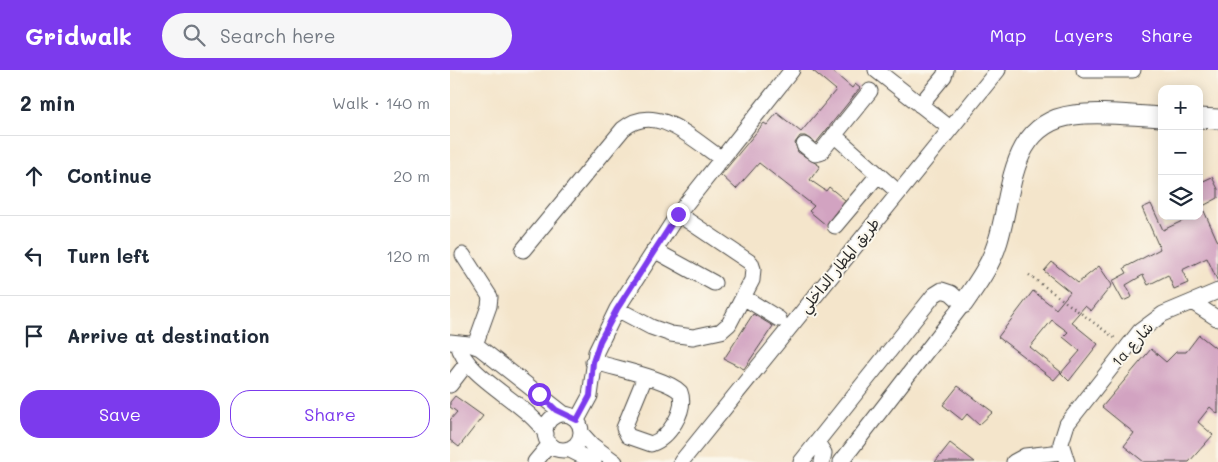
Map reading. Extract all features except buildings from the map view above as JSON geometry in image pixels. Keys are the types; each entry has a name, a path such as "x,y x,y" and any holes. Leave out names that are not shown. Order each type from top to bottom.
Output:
{"main road":[{"path":"963,304 983,275 998,241 1011,176 1017,160 1027,143 1040,129 1057,119 1074,115 1158,117"},
{"path":"1203,118 1218,119"}],"street":[{"path":"568,449 578,443 574,422 590,396 593,362 600,341 617,309 678,214 792,70"},
{"path":"876,70 950,128"},
{"path":"920,104 944,76 946,70"},
{"name":"طريق المطار الداخلي","path":"681,462 998,70"},
{"path":"1084,70 1133,70"},
{"path":"804,145 817,154 870,91"},
{"path":"524,250 623,129 633,120 646,117 658,119 722,159"},
{"path":"834,135 898,192"},
{"path":"835,226 878,175"},
{"path":"617,309 661,331 693,337 716,333 725,329 743,297 753,274 751,263 678,214"},
{"path":"654,250 714,283"},
{"path":"463,254 490,297 489,306 475,345"},
{"path":"801,462 934,295 947,291 963,304 841,462"},
{"name":"1a شارع","path":"1064,457 1061,443 1067,424 1127,348 1151,322 1218,291"},
{"path":"743,297 778,319"},
{"path":"1192,302 1218,319"},
{"path":"454,343 475,345 513,372 556,410 574,422 592,445 615,462"},
{"path":"454,343 467,363 534,419 548,439 558,449 568,449 594,462"},
{"path":"593,362 645,377 676,387 682,398 681,410 670,429 659,440 651,444 628,436 624,428 645,377"},
{"path":"450,385 467,363"},
{"path":"499,390 513,372"},
{"path":"535,462 548,439 550,420 574,422"},
{"path":"817,442 824,453 822,462"},
{"path":"1014,462 1025,456 1064,457"}],"path":[{"path":"1029,275 1127,348"}],"route":[{"path":"539,394 556,410 577,420 588,403 592,390 593,362 600,341 617,309 678,214"}]}
